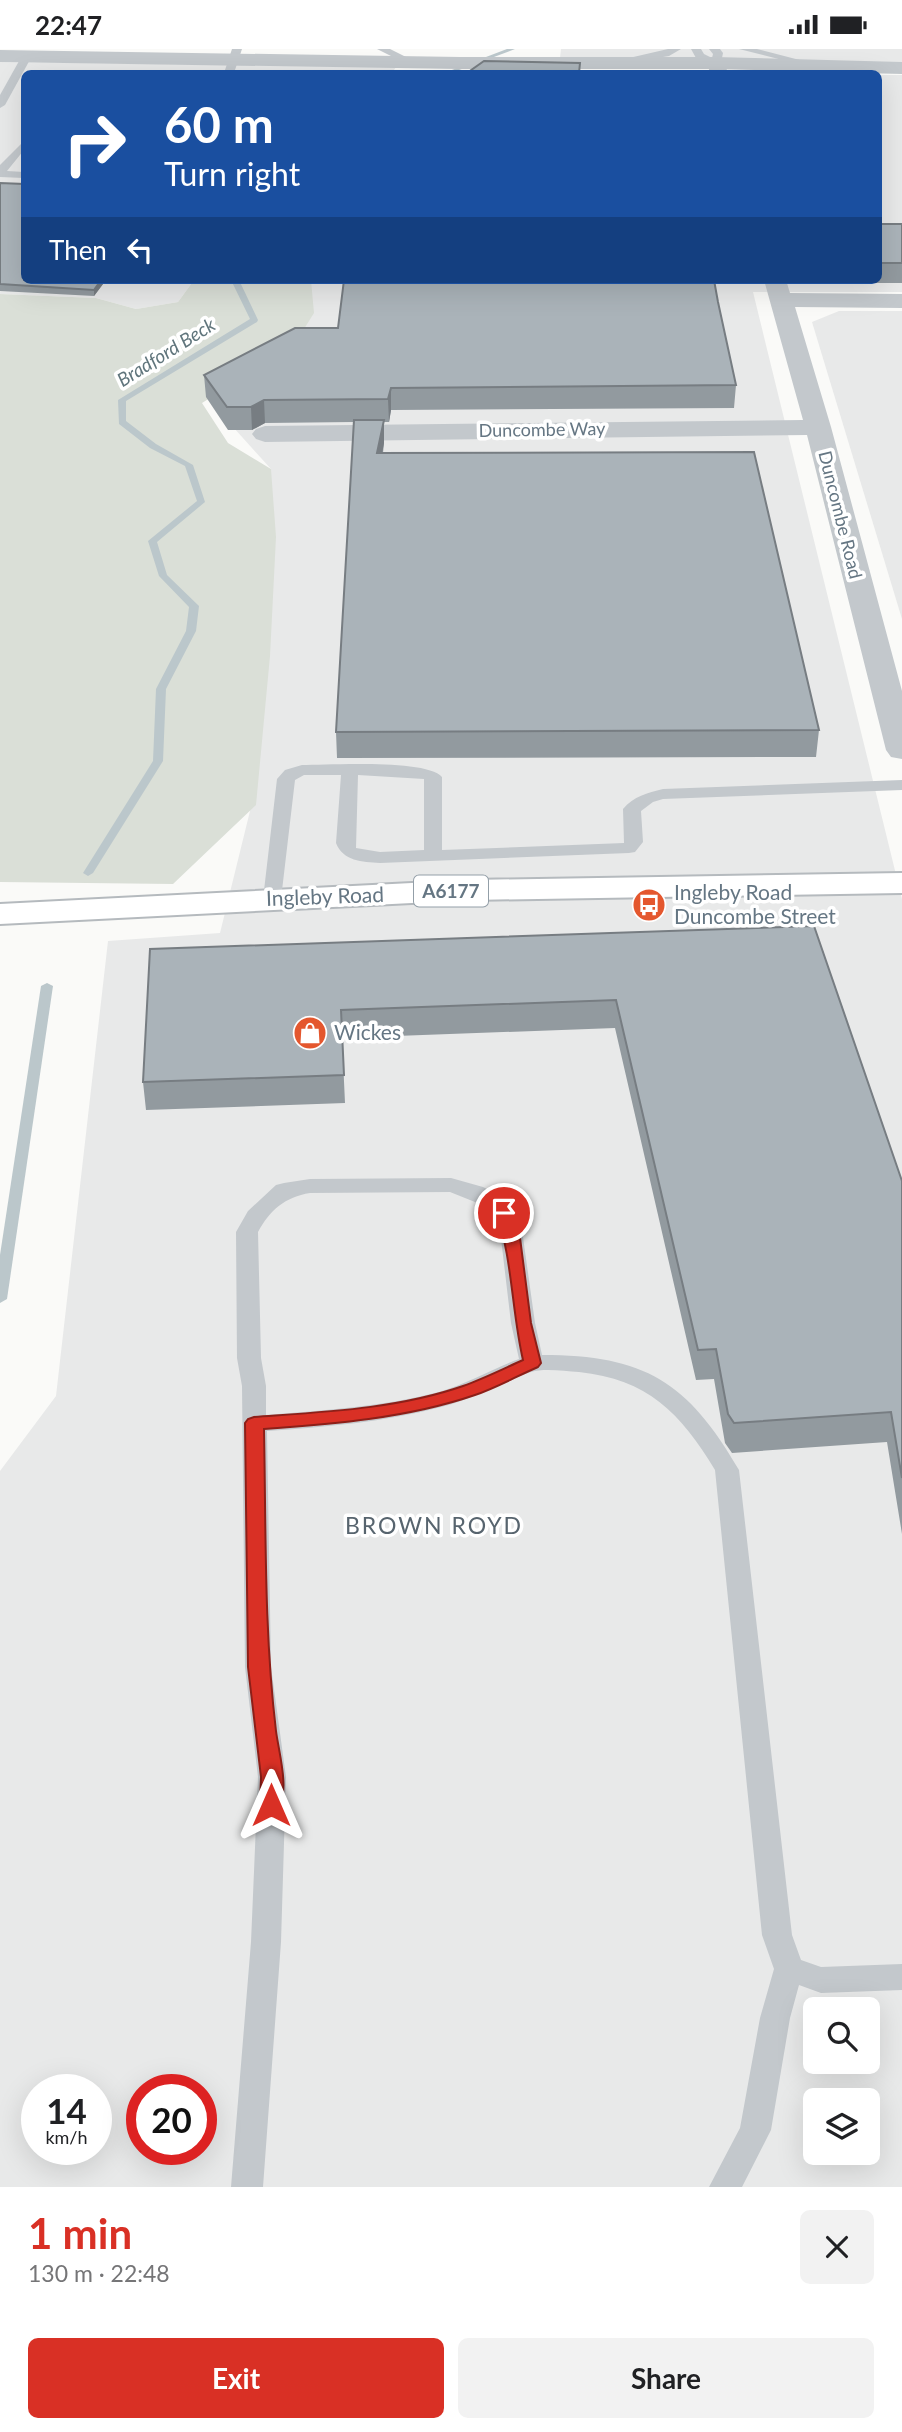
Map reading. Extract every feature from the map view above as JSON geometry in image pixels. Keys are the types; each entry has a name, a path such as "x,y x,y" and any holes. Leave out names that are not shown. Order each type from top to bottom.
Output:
{"main road":[{"name":"Ingleby Road","path":"0,914 485,890 902,883"}],"street":[{"path":"0,56 460,63 717,62 902,68"},
{"path":"778,290 902,301"},
{"name":"Duncombe Road","path":"778,290 893,684 902,750"},
{"name":"Duncombe Way","path":"265,434 818,428"}],"lane":[{"path":"382,49 409,61"},
{"path":"608,63 665,54 676,49"},
{"path":"696,49 700,56 717,62"},
{"path":"744,49 815,65"},
{"path":"0,105 27,56"},
{"path":"0,173 21,148"},
{"path":"0,173 21,175"},
{"path":"272,899 286,779 302,770 413,772 433,777 433,854 436,855"},
{"path":"350,770 345,843 348,851 358,856 629,848 634,842 632,809 646,798 663,794 902,785"},
{"path":"247,2187 266,1942 272,1777 258,1667 254,1385 249,1358 247,1232 256,1216 284,1190 310,1185 451,1185 493,1201 504,1213 511,1230 523,1323 532,1363"},
{"path":"254,1423 326,1418 419,1404 469,1391 532,1363 584,1363 625,1370 679,1402 710,1437 727,1470 777,1935 789,1969 775,2018 755,2130 725,2187"},
{"path":"789,1969 821,1980 902,1977"}],"shaded area":[{"path":"561,49 902,49 902,65 560,58"},
{"path":"0,62 396,67 394,70 21,70 21,284 191,284 178,302 136,309 96,298 0,294"},
{"path":"882,75 902,75 902,292 753,292 902,899 902,2187 0,2187 0,1471 56,1396 108,941 220,933 250,811 271,469 206,397 300,284 882,284"},
{"path":"191,284 311,284 314,313 294,345 202,403 228,443 271,469 276,537 270,656 256,805 173,884 0,882 0,294 96,298 136,309 178,302"},
{"path":"839,311 902,311 902,619 812,322"}],"building":[{"path":"484,61 580,63 579,70 471,70"},
{"path":"0,183 21,184 21,284 98,284 94,290 0,284"},
{"path":"882,224 902,224 902,263 882,263"},
{"path":"344,284 715,284 736,385 391,388 388,399 264,400 251,407 227,407 204,375 295,328 338,328"},
{"path":"354,420 384,420 377,453 754,452 819,730 336,732"},
{"path":"814,926 902,1181 902,1478 891,1412 734,1423 728,1414 716,1349 698,1350 616,1000 341,1010 344,1075 143,1082 150,949"}],"waterway":[{"path":"455,70 512,49"},
{"name":"Bradford Beck","path":"88,873 158,761 161,689 191,631 194,606 163,576 152,541 201,502 189,465 153,446 122,422 122,400 254,320 237,284"},
{"name":"Bradford Beck","path":"0,1299 47,986"}],"place":[{"name":"Ingleby Road Duncombe Street","path":"649,905"},
{"name":"Wickes","path":"310,1033"}],"district":[{"name":"BROWN ROYD","path":"434,1526"}],"route":[{"path":"271,1805 272,1777 258,1667 254,1423 326,1418 419,1404 469,1391 532,1363 523,1323 511,1230 504,1213"}]}
